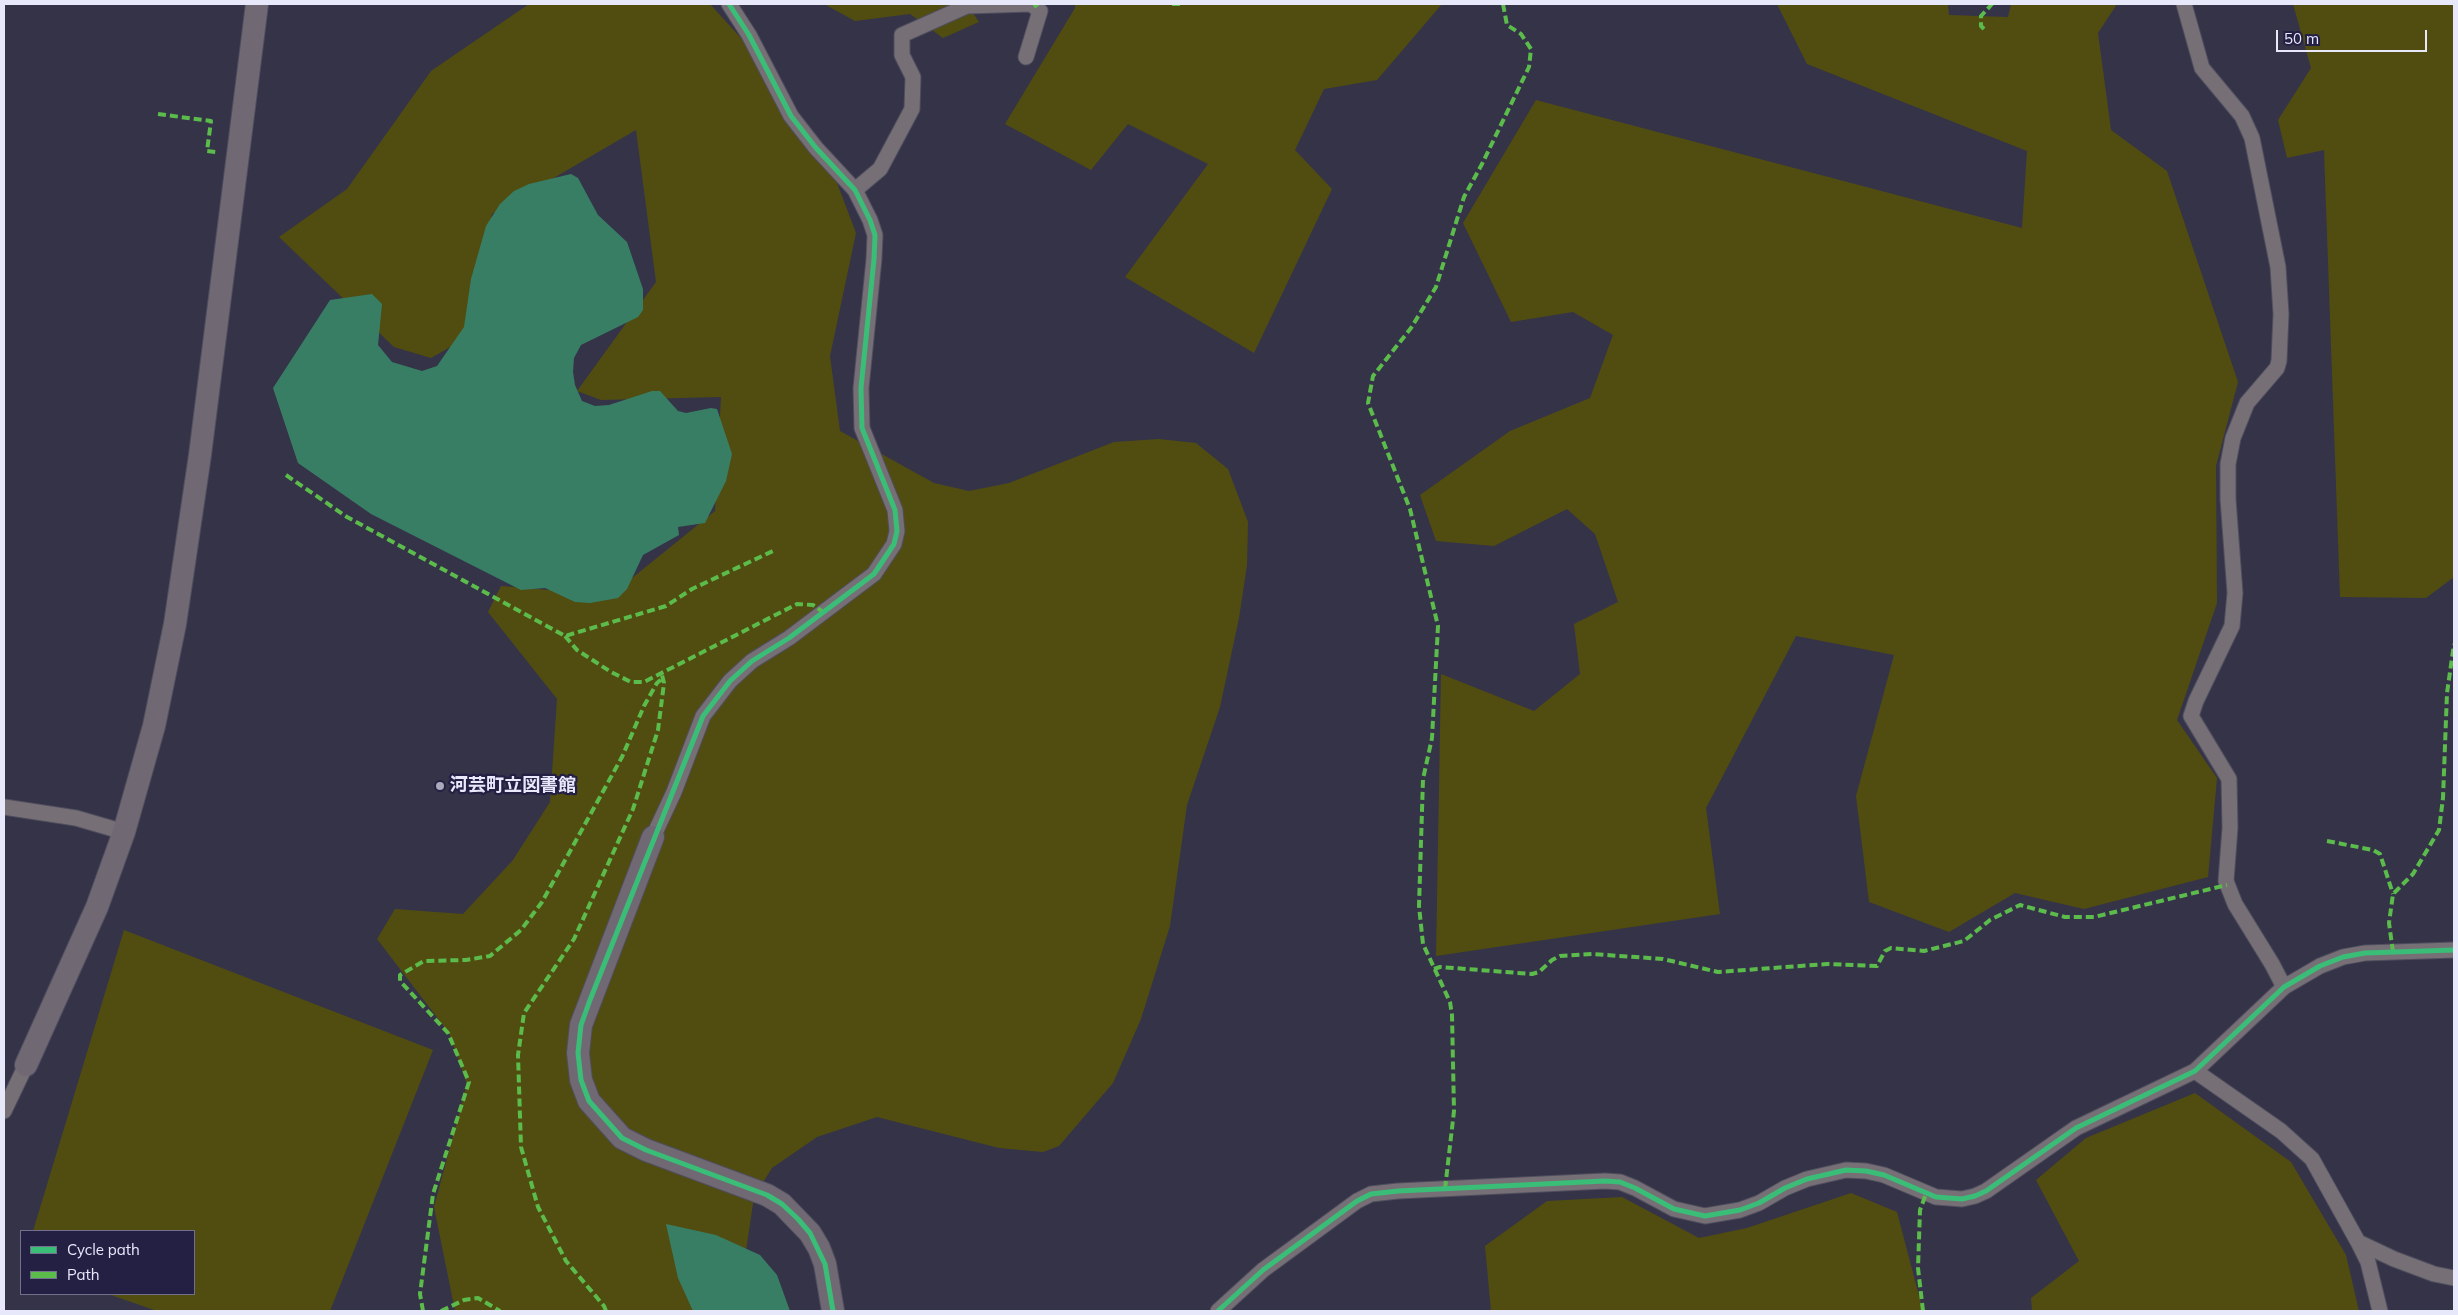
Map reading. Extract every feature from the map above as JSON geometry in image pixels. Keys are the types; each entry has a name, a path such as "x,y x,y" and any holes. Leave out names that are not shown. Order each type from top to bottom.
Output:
{"street":[{"path":"4,1110 97,907 124,832 154,726 175,624 200,455 257,4"},
{"path":"729,4 749,35 791,116 816,148 855,190 874,235 874,258 861,388 862,428 895,510 897,530 894,544 874,574 789,638 752,660 730,681 702,716 674,792 653,837 581,1025 578,1053 581,1080 589,1101 622,1138 672,1160 767,1195 782,1204 810,1234 819,1248 830,1284 832,1311"},
{"path":"855,190 880,169 912,109 914,77 902,55 902,35 966,6 1031,4 1040,11 1026,57"},
{"path":"2184,4 2202,68 2242,116 2252,138 2278,267 2280,314 2279,360 2277,368 2247,403 2233,438 2228,464 2228,499 2236,593 2235,611 2228,636 2196,701 2191,716 2228,779 2230,828 2226,881 2235,904 2284,987"},
{"path":"4,807 76,818 124,832"},
{"path":"1218,1311 1263,1270 1357,1201 1371,1194 1605,1181 1620,1182 1674,1209 1705,1216 1740,1210 1807,1179 1846,1170 1866,1171 1884,1175 1923,1193 1949,1199 1962,1199 1986,1191 2076,1128 2196,1071 2284,987 2320,966 2343,957 2365,953 2454,950"},
{"path":"2196,1071 2281,1131 2312,1159 2368,1262 2380,1311"},
{"path":"2358,1242 2394,1259 2434,1274 2454,1278"}],"shaded area":[{"path":"529,4 710,4 740,37 823,146 856,233 830,356 840,431 934,483 969,491 1009,483 1114,442 1159,439 1196,443 1228,469 1248,522 1247,565 1239,618 1220,707 1187,805 1170,926 1141,1019 1113,1083 1059,1146 1043,1152 999,1148 877,1117 817,1137 772,1168 754,1197 737,1311 455,1311 434,1207 467,1084 449,1033 377,939 395,909 463,914 513,860 550,802 557,699 488,612 501,586 611,595 715,511 721,397 601,400 577,391 656,282 636,130 492,214 466,338 431,358 394,347 279,237 347,189 431,71"},
{"path":"824,4 967,4 979,22 943,38 910,14 855,21"},
{"path":"1075,4 1442,4 1377,80 1324,89 1295,150 1332,189 1254,353 1125,277 1208,164 1128,124 1091,170 1005,124 1075,8"},
{"path":"1777,4 1948,4 1949,15 2008,17 2011,4 2117,4 2098,33 2111,130 2167,171 2238,382 2216,466 2217,603 2177,720 2217,778 2208,877 2084,909 2015,893 1949,932 1869,902 1856,796 1894,655 1796,636 1706,808 1720,914 1436,956 1441,674 1534,711 1580,674 1574,624 1618,602 1595,534 1567,509 1494,546 1436,541 1420,495 1510,431 1590,398 1613,335 1573,312 1511,322 1463,223 1536,100 2022,228 2027,151 1807,64"},
{"path":"2293,4 2454,4 2454,577 2426,598 2340,597 2324,150 2287,158 2278,120 2311,68"},
{"path":"571,174 578,178 598,215 627,242 643,289 643,310 638,317 581,345 574,358 573,372 575,385 582,401 595,406 609,405 652,391 660,391 678,411 686,413 711,408 717,409 732,454 726,481 705,523 678,527 679,535 643,555 627,589 618,598 590,603 575,602 545,588 521,590 371,514 298,463 273,388 330,300 372,294 382,304 378,345 392,362 422,371 437,366 464,327 471,279 486,226 500,204 514,191 529,184"},
{"path":"124,930 433,1050 330,1311 157,1311 111,1295 195,1295 195,1230 33,1230"},
{"path":"2195,1093 2291,1162 2346,1255 2359,1311 2032,1311 2031,1298 2079,1261 2036,1180 2086,1138"},
{"path":"1851,1193 1897,1212 1923,1311 1491,1311 1485,1246 1547,1201 1622,1197 1699,1238 1747,1228"},
{"path":"666,1224 716,1235 760,1255 777,1275 790,1311 693,1311 678,1278"}],"marked path":[{"path":"1034,7 1038,4"},
{"path":"1172,4 1183,4"},
{"path":"1445,1189 1454,1111 1452,1015 1450,1002 1423,944 1419,906 1423,779 1432,738 1438,626 1410,509 1368,403 1373,376 1411,328 1436,287 1464,197 1529,67 1531,49 1521,34 1507,25 1503,4"},
{"path":"1984,29 1981,26 1981,16 1992,4"},
{"path":"158,114 211,121 207,151 216,152"},
{"path":"286,475 347,517 565,636 666,606 692,589 775,550"},
{"path":"565,636 577,650 611,672 631,682 644,682 797,604 813,605 823,612"},
{"path":"2393,952 2389,923 2393,894 2413,874 2439,830 2443,798 2447,693 2454,644"},
{"path":"606,1311 604,1306 566,1261 538,1207 521,1147 518,1055 524,1013 574,939 633,809 658,730 664,683 662,675"},
{"path":"423,1311 420,1294 433,1194 469,1082 448,1033 400,981 400,975 424,961 466,960 490,956 521,930 542,902 622,757 644,706 657,683 663,678"},
{"path":"2327,841 2373,850 2380,854 2393,894"},
{"path":"1434,969 1440,967 1532,974 1539,972 1552,960 1560,956 1592,954 1663,959 1718,972 1827,964 1877,966 1885,951 1891,948 1924,951 1964,941 1990,920 2020,905 2065,917 2094,917 2227,885"},
{"path":"1923,1311 1918,1268 1920,1210 1926,1194"},
{"path":"441,1311 464,1300 478,1298 500,1311"}],"cycle path":[{"path":"729,4 749,35 791,116 816,148 855,190 870,220 875,235 861,388 862,428 895,510 897,531 894,544 874,574 789,638 752,661 730,681 703,716 590,1000 581,1025 578,1053 581,1080 589,1101 622,1138 646,1150 767,1195 782,1204 798,1219 810,1233 825,1264 833,1311"},
{"path":"1218,1311 1263,1270 1357,1201 1371,1194 1605,1181 1620,1182 1674,1209 1705,1216 1740,1210 1759,1203 1785,1188 1807,1179 1846,1170 1866,1171 1884,1175 1936,1197 1962,1199 1975,1196 1986,1191 2076,1128 2195,1071 2284,987 2320,966 2343,957 2365,953 2454,950"}],"place":[{"name":"河芸町立図書館","path":"440,786"}]}
